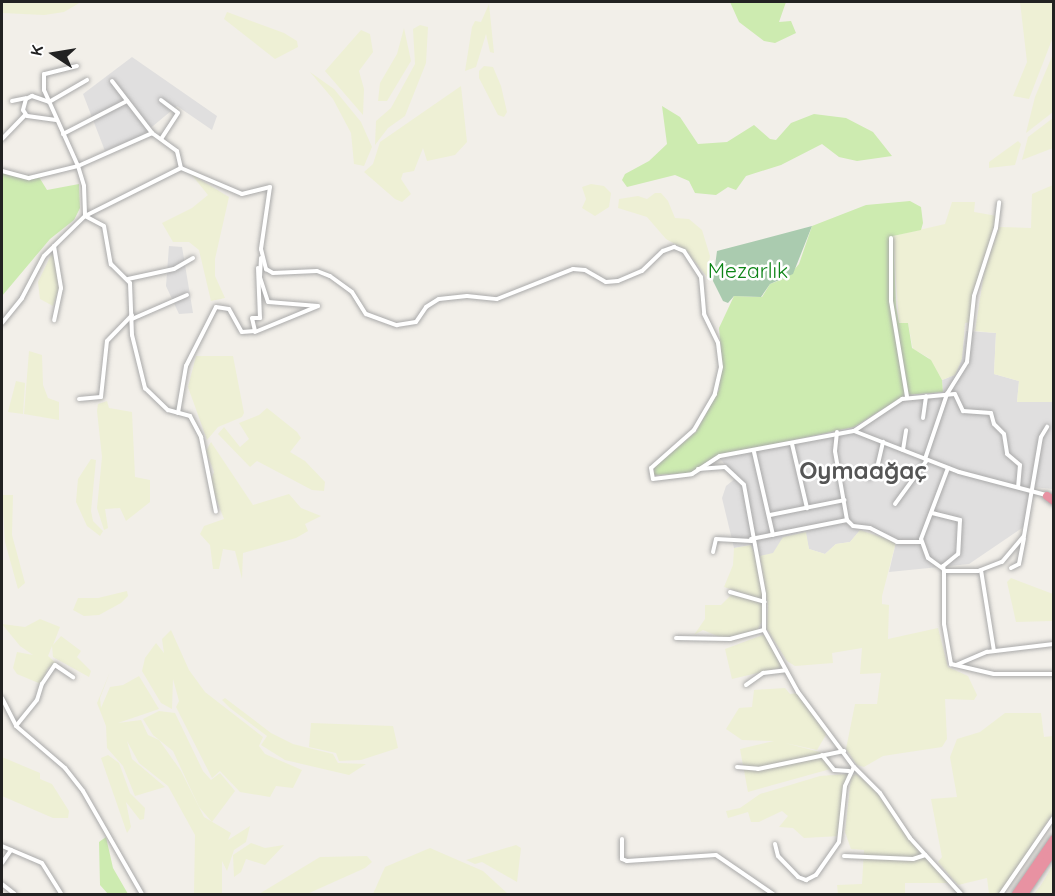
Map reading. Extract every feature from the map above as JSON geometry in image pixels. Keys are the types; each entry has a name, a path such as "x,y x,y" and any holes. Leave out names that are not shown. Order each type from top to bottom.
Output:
{"highway":[{"path":"1016,894 1053,839"},
{"path":"1024,894 1053,850"}],"street":[{"path":"76,66 43,75 49,102 78,166 84,186 85,216"},
{"path":"12,101 28,98 49,102 87,80"},
{"path":"112,81 152,133 162,138 177,152 181,168"},
{"path":"25,115 23,110 28,98"},
{"path":"161,100 178,113 162,138"},
{"path":"63,134 127,101"},
{"path":"25,115 56,120"},
{"path":"2,139 25,115"},
{"path":"2,171 29,178 78,166 152,133"},
{"path":"2,323 54,246 85,216 181,168 242,194 267,186 272,189 258,268 260,318 252,318 254,333"},
{"path":"895,504 926,459 947,394 967,362 974,296 996,228 999,202"},
{"path":"85,216 104,226 111,264 128,279 132,317 146,390 165,408 190,416 201,437 216,512"},
{"path":"891,238 891,301 907,397"},
{"path":"54,246 61,288 54,320"},
{"path":"261,258 266,269 273,273 302,269 330,276 352,292 366,314 406,326 416,322 426,307 440,299 466,296 497,299 573,269 612,283 642,271 668,248 679,248 701,277 704,314 718,343 720,375 715,394 694,430 650,473 658,480 697,470 725,467 742,481 752,516 751,540 765,602 764,630 798,692 854,767 874,786 925,855 961,894"},
{"path":"128,279 174,269 193,258"},
{"path":"178,413 186,366 216,307 226,306 240,330 254,333 318,306 268,302 258,268"},
{"path":"79,399 101,397 105,345 113,331 132,317 188,295"},
{"path":"854,431 907,397 947,394 957,396 963,411 991,414 1004,434 1007,454 1020,465 1018,487"},
{"path":"923,418 926,396"},
{"path":"1011,568 1018,564 1041,437 1047,427"},
{"path":"903,450 906,430"},
{"path":"697,470 720,456 754,452 837,432 854,431 948,468 1052,497"},
{"path":"837,432 834,447 847,520 852,526 870,528 897,542 921,542"},
{"path":"869,478 877,468 883,442"},
{"path":"792,444 807,508"},
{"path":"754,452 773,534"},
{"path":"948,468 921,542 928,558 943,570 981,570 1002,562 1024,536"},
{"path":"770,515 845,500"},
{"path":"932,513 960,520 958,554 943,570 944,624 951,664 994,674 1053,674"},
{"path":"713,552 716,539 751,540 847,520"},
{"path":"981,570 994,651"},
{"path":"730,592 765,602"},
{"path":"676,638 735,639 764,630"},
{"path":"955,665 994,651 1053,644"},
{"path":"16,726 37,700 42,684 55,665 73,677"},
{"path":"746,685 763,673 786,670"},
{"path":"2,698 16,726 65,768 83,791 142,894"},
{"path":"737,767 758,769 844,751"},
{"path":"822,755 834,770 849,771 854,767"},
{"path":"775,844 778,856 798,877 806,880 816,875 840,838 849,771"},
{"path":"1001,894 1053,817"},
{"path":"622,839 622,859 627,861 716,855 773,894"},
{"path":"2,846 45,865 61,894"},
{"path":"2,863 10,850"},
{"path":"844,856 914,859 925,855"},
{"path":"2,884 15,894"}],"shaded area":[{"path":"132,57 217,116 212,130 177,106 141,136 105,151 83,94"},
{"path":"169,246 182,247 193,313 179,314 166,286"},
{"path":"966,331 996,333 994,374 1019,381 1017,402 1053,402 1053,489 1033,487 1025,526 969,564 889,572 896,542 870,530 860,530 850,542 836,544 825,554 809,549 805,532 773,554 756,557 750,545 734,548 722,498 726,486 736,478 718,456 854,427 905,395 943,392 942,380 955,375 960,364"}],"green space":[{"path":"2,2 81,2 64,12 44,15 2,13"},
{"path":"730,2 786,2 779,22 791,21 796,33 775,43 764,41 739,22"},
{"path":"1020,2 1053,2 1053,37 1029,99 1013,96 1027,62"},
{"path":"489,4 494,53 490,52 486,34 476,67 465,71 472,27 475,21 481,22"},
{"path":"227,12 284,33 297,41 298,47 275,59 224,19"},
{"path":"420,25 428,27 426,63 405,116 388,128 375,145 376,121 391,108 415,64 413,29"},
{"path":"404,28 411,61 387,101 378,101 380,83 397,54"},
{"path":"361,30 370,34 373,52 359,71 364,89 363,115 325,71"},
{"path":"1053,54 1053,112 1026,133 1035,97"},
{"path":"484,66 493,67 501,86 507,112 504,117 498,115 479,78 479,71"},
{"path":"310,72 334,89 361,122 372,147 364,166 354,164 351,133 333,99"},
{"path":"461,86 467,142 455,155 427,161 423,148 414,171 403,173 401,179 411,194 402,202 395,199 364,172 373,164 380,142"},
{"path":"662,106 680,117 698,144 727,142 754,125 770,139 776,140 791,123 814,114 846,118 873,132 892,156 857,161 839,157 822,144 781,165 746,176 736,190 728,187 716,195 695,193 689,181 675,175 627,187 622,180 625,174 649,161 667,144"},
{"path":"1053,118 1053,148 1022,160 1028,137"},
{"path":"1018,141 1021,144 1015,165 989,168 989,162"},
{"path":"2,172 39,177 47,190 79,184 80,208 74,220 50,239 2,296"},
{"path":"191,174 229,197 215,259 215,276 225,298 211,301 199,250 189,242 173,242 162,223 192,208 208,195"},
{"path":"591,184 604,186 611,193 609,207 595,216 582,208 586,199 582,187"},
{"path":"1053,185 1053,402 1017,402 1019,381 994,374 996,333 975,331 984,273 999,227 1031,228 1032,194"},
{"path":"655,193 661,193 668,201 675,218 689,219 702,230 710,256 707,277 686,250 666,239 647,217 618,208 619,199 638,196 647,199"},
{"path":"910,201 921,207 923,223 921,230 893,236 896,307 899,323 908,323 912,348 931,360 942,380 943,392 905,395 854,427 714,457 692,473 654,475 654,467 696,432 719,390 722,362 719,328 734,296 762,297 770,284 788,277 799,264 812,226 866,205"},
{"path":"952,202 975,202 974,212 997,216 976,287 971,322 965,323 962,359 955,375 942,380 929,358 913,349 908,323 899,323 893,236 945,224"},
{"name":"Mezarlık","path":"812,226 793,274 770,284 761,297 734,296 728,303 723,301 713,281 717,251"},
{"path":"53,251 59,288 53,306 40,299 38,282"},
{"path":"29,351 42,355 43,385 48,398 59,402 59,420 24,414"},
{"path":"196,356 233,356 244,413 242,417 218,427 207,440 188,387"},
{"path":"16,381 25,383 23,414 8,412"},
{"path":"107,401 109,408 132,412 135,477 150,480 150,502 126,521 120,508 105,509 108,528 104,530 97,508 102,457 97,411 98,404"},
{"path":"267,408 297,432 301,438 290,452 305,461 325,482 324,491 312,490 257,461 250,467 218,434 224,427 240,447 249,439 239,423 259,415"},
{"path":"211,442 253,505 289,494 301,508 321,516 305,524 308,531 296,538 243,553 242,579 235,551 223,549 219,569 213,569 210,545 200,534 204,526 224,519 210,483 214,472 206,451"},
{"path":"91,459 96,460 91,511 93,521 103,531 100,536 87,526 76,502 78,479"},
{"path":"2,495 13,495 12,535 25,583 18,589 5,542"},
{"path":"860,530 896,542 882,596 882,604 889,605 888,639 938,628 948,667 968,676 977,695 974,700 945,699 947,739 942,747 883,756 864,767 857,765 846,749 855,704 877,704 881,673 860,674 862,648 832,653 833,663 795,666 787,661 767,629 768,605 760,556 773,553 783,537 806,532 809,549 825,554 836,544 850,542"},
{"path":"751,545 764,600 724,587 733,565 734,548"},
{"path":"1011,578 1053,594 1053,640 1052,621 1016,622 1007,582"},
{"path":"127,591 128,596 121,603 99,615 84,616 73,610 78,598 98,598"},
{"path":"732,594 764,603 763,619 757,631 722,638 703,630 694,635 705,619 705,605 721,605"},
{"path":"40,619 60,627 53,645 61,636 81,651 77,657 91,671 89,677 53,657 52,646 48,656 56,663 48,668 41,684 17,674 13,668 17,652 33,655 20,646 2,624 25,627"},
{"path":"171,630 189,670 205,692 263,737 259,746 265,754 302,770 293,788 276,786 270,797 240,792 220,771 212,778 176,707 179,701 173,679 172,709 161,703 142,671 145,658 156,643 164,653 162,639"},
{"path":"765,634 784,667 732,679 725,649"},
{"path":"110,672 100,698 101,708 110,687 123,685 139,676 159,709 118,723 141,720 148,735 159,740 181,771 204,817 231,833 228,840 250,826 246,842 234,850 227,871 222,861 222,894 194,894 195,835 168,786 139,763 127,741 132,759 165,787 135,796 123,766 107,748 106,726 97,703"},
{"path":"785,688 790,694 798,693 827,733 817,750 785,743 820,752 834,768 748,792 740,749 774,741 742,740 726,729 739,708 752,707 754,690"},
{"path":"225,698 271,733 293,744 333,754 338,763 366,764 349,775 285,760 261,745 267,736 230,708 222,700"},
{"path":"159,711 175,713 203,771 211,780 220,773 235,791 212,822 199,807 173,751 153,735 143,719"},
{"path":"1005,713 1041,713 1044,737 1053,736 1053,813 1000,894 989,894 987,878 958,885 938,862 942,857 931,799 957,797 950,757 957,739 980,732"},
{"path":"311,723 393,726 398,748 361,760 339,761 336,753 309,747"},
{"path":"108,755 119,763 130,793 145,808 144,819 140,820 126,802 131,827 127,833 101,758"},
{"path":"2,757 40,773 40,779 52,784 69,811 68,818 53,818 2,796"},
{"path":"847,774 840,836 804,838 793,828 779,827 788,816 782,811 759,822 751,822 748,812 728,818 726,811 740,808 760,794 820,776"},
{"path":"856,774 874,788 907,837 951,883 905,883 905,894 838,894 837,885 862,884 864,850 851,849 845,832 851,777"},
{"path":"106,837 113,868 128,894 108,894 100,885 99,842"},
{"path":"251,843 265,848 284,845 265,865 246,859 241,872 234,877 233,855"},
{"path":"516,845 521,848 517,882 482,862 475,864 466,860"},
{"path":"430,848 483,871 508,894 373,894 385,867"},
{"path":"367,856 372,862 365,868 307,894 259,894 320,857"},
{"path":"1053,865 1053,894 1034,894 1041,885"}],"district":[{"name":"Oymaağaç","path":"863,471"}]}
